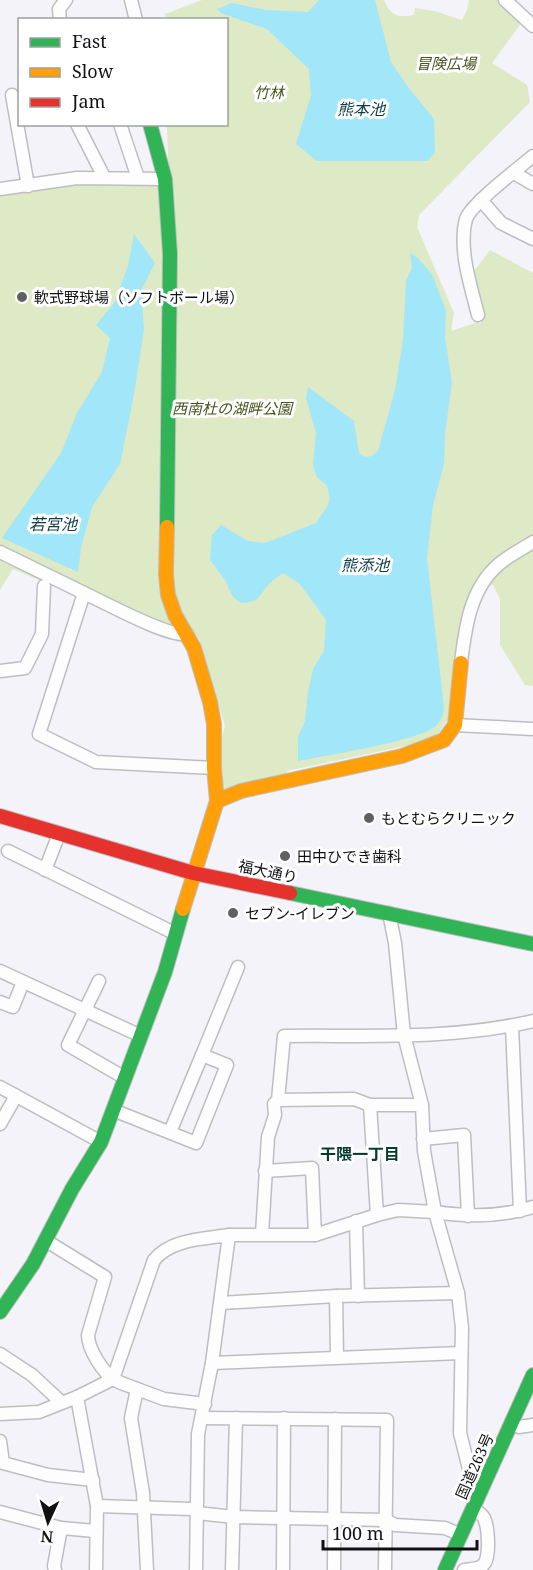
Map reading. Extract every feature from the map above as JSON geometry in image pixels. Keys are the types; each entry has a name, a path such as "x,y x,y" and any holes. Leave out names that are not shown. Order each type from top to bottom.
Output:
{"main road":[{"path":"0,1312 33,1264 72,1189 101,1142 165,972 193,873 217,801 214,724 210,702 201,666 187,634 175,615 168,595 166,575 170,254 165,179 151,126"},
{"path":"217,801 241,791 419,752 444,740 455,725 461,663"},
{"name":"福大通り","path":"0,816 193,873 533,944"},
{"name":"国道263号","path":"446,1570 533,1375"}],"street":[{"path":"60,18 59,9 66,0"},
{"path":"131,0 136,18"},
{"path":"505,0 533,26"},
{"path":"10,95 28,186"},
{"path":"78,126 104,177"},
{"path":"121,126 138,178"},
{"path":"478,315 468,274 464,240 467,217 482,200 533,156"},
{"path":"514,173 533,184"},
{"path":"0,189 76,178 165,179"},
{"path":"482,200 501,223 533,239"},
{"path":"461,663 466,622 481,585 497,566 533,542"},
{"path":"0,552 162,630 181,636 187,634"},
{"path":"0,671 24,668 38,643 42,634 44,586"},
{"path":"84,593 39,734 96,762 214,768"},
{"path":"455,725 533,729"},
{"path":"45,870 59,834"},
{"path":"8,851 176,934"},
{"path":"389,913 395,944 404,1035 422,1105 423,1139 435,1212 458,1293 462,1328 460,1433 470,1473 483,1486"},
{"path":"170,1132 238,967"},
{"path":"0,971 141,1036"},
{"path":"99,981 68,1045 125,1078"},
{"path":"0,1002 13,1007 23,982"},
{"path":"262,1234 268,1137 275,1115 274,1104 278,1100 284,1036 404,1035 497,1029 533,1021"},
{"path":"512,1026 520,1211"},
{"path":"113,1110 196,1143 227,1065 202,1055"},
{"path":"0,1087 101,1142"},
{"path":"0,1124 16,1096"},
{"path":"278,1100 354,1099 370,1105 422,1105"},
{"path":"370,1105 377,1215"},
{"path":"423,1139 464,1135 468,1216"},
{"path":"265,1171 312,1168 315,1235"},
{"path":"0,1414 39,1412 113,1379 154,1260 160,1253 185,1242 229,1235 315,1235 398,1210 468,1216 520,1211 533,1207"},
{"path":"356,1221 358,1296"},
{"path":"196,1570 198,1434 212,1363 229,1235"},
{"path":"45,1240 105,1277 88,1342 103,1368 113,1379 164,1399 205,1404"},
{"path":"220,1303 336,1296 458,1293"},
{"path":"336,1296 337,1357"},
{"path":"212,1363 461,1353"},
{"path":"0,1354 32,1375 61,1402"},
{"path":"137,1389 132,1418 144,1509 147,1570"},
{"path":"77,1397 97,1506 96,1570"},
{"path":"202,1418 387,1420 385,1570"},
{"path":"232,1570 236,1418"},
{"path":"283,1570 284,1418"},
{"path":"334,1570 335,1419"},
{"path":"511,1423 519,1427 533,1425"},
{"path":"0,1441 3,1463 48,1475 93,1480"},
{"path":"97,1506 192,1509 197,1513 234,1516 386,1520 395,1525 445,1528 460,1535"},
{"path":"464,1570 480,1567 487,1559 485,1520 473,1508"},
{"path":"0,1512 61,1528 95,1532"},
{"path":"55,1570 61,1528"}],"green space":[{"name":"西南杜の湖畔公園","path":"202,0 384,0 389,10 395,15 414,15 415,8 462,20 469,0 500,0 522,22 492,63 527,85 530,102 419,215 417,227 454,313 451,331 478,322 480,325 482,320 472,274 490,250 533,273 533,686 525,685 500,645 500,599 493,585 474,588 449,718 437,735 419,743 287,771 287,776 257,795 221,789 221,739 225,726 199,639 171,636 13,569 0,590 0,193 101,179 169,183 167,126 228,126 228,18 166,18 165,14"}],"water":[{"name":"熊本池","path":"319,0 375,0 391,62 434,119 435,152 428,161 317,161 296,144 311,96 309,69 267,29 221,13 217,9 232,3 266,10 308,12"},
{"name":"若宮池","path":"134,234 155,263 141,291 144,329 134,394 120,464 92,507 81,548 78,572 2,538 61,453 77,413 102,372 110,338 96,325 114,303 128,266"},
{"name":"熊添池","path":"410,253 418,258 432,274 446,311 445,337 452,383 445,433 444,464 433,505 427,558 444,708 437,725 428,731 394,742 298,761 298,737 305,721 313,669 324,651 326,620 299,583 283,573 271,582 259,597 253,601 241,603 233,597 225,580 210,560 212,535 221,525 248,541 265,543 316,523 327,507 330,498 327,486 316,476 313,465 316,433 306,398 308,387 354,421 359,453 366,457 378,451 395,390 403,340 406,281 412,268"}],"traffic: fast":[{"path":"151,126 165,179 170,254 167,527"},
{"path":"290,893 533,944"},
{"path":"0,1312 33,1264 72,1189 101,1142 165,972 183,909"},
{"path":"445,1570 533,1375"}],"traffic: slow":[{"path":"167,527 168,595 175,615 194,648 214,724 217,801 183,909"},
{"path":"217,801 241,791 402,756 444,740 455,725 461,663"}],"traffic: jam":[{"path":"0,816 193,873 290,893"}],"place":[{"name":"軟式野球場（ソフトボール場）","path":"22,297"},
{"name":"もとむらクリニック","path":"369,818"},
{"name":"田中ひでき歯科","path":"285,856"},
{"name":"セブン-イレブン","path":"233,913"}],"district":[{"name":"干隈一丁目","path":"360,1154"}],"park label":[{"name":"冒険広場","path":"446,63"},
{"name":"竹林","path":"269,92"}]}
